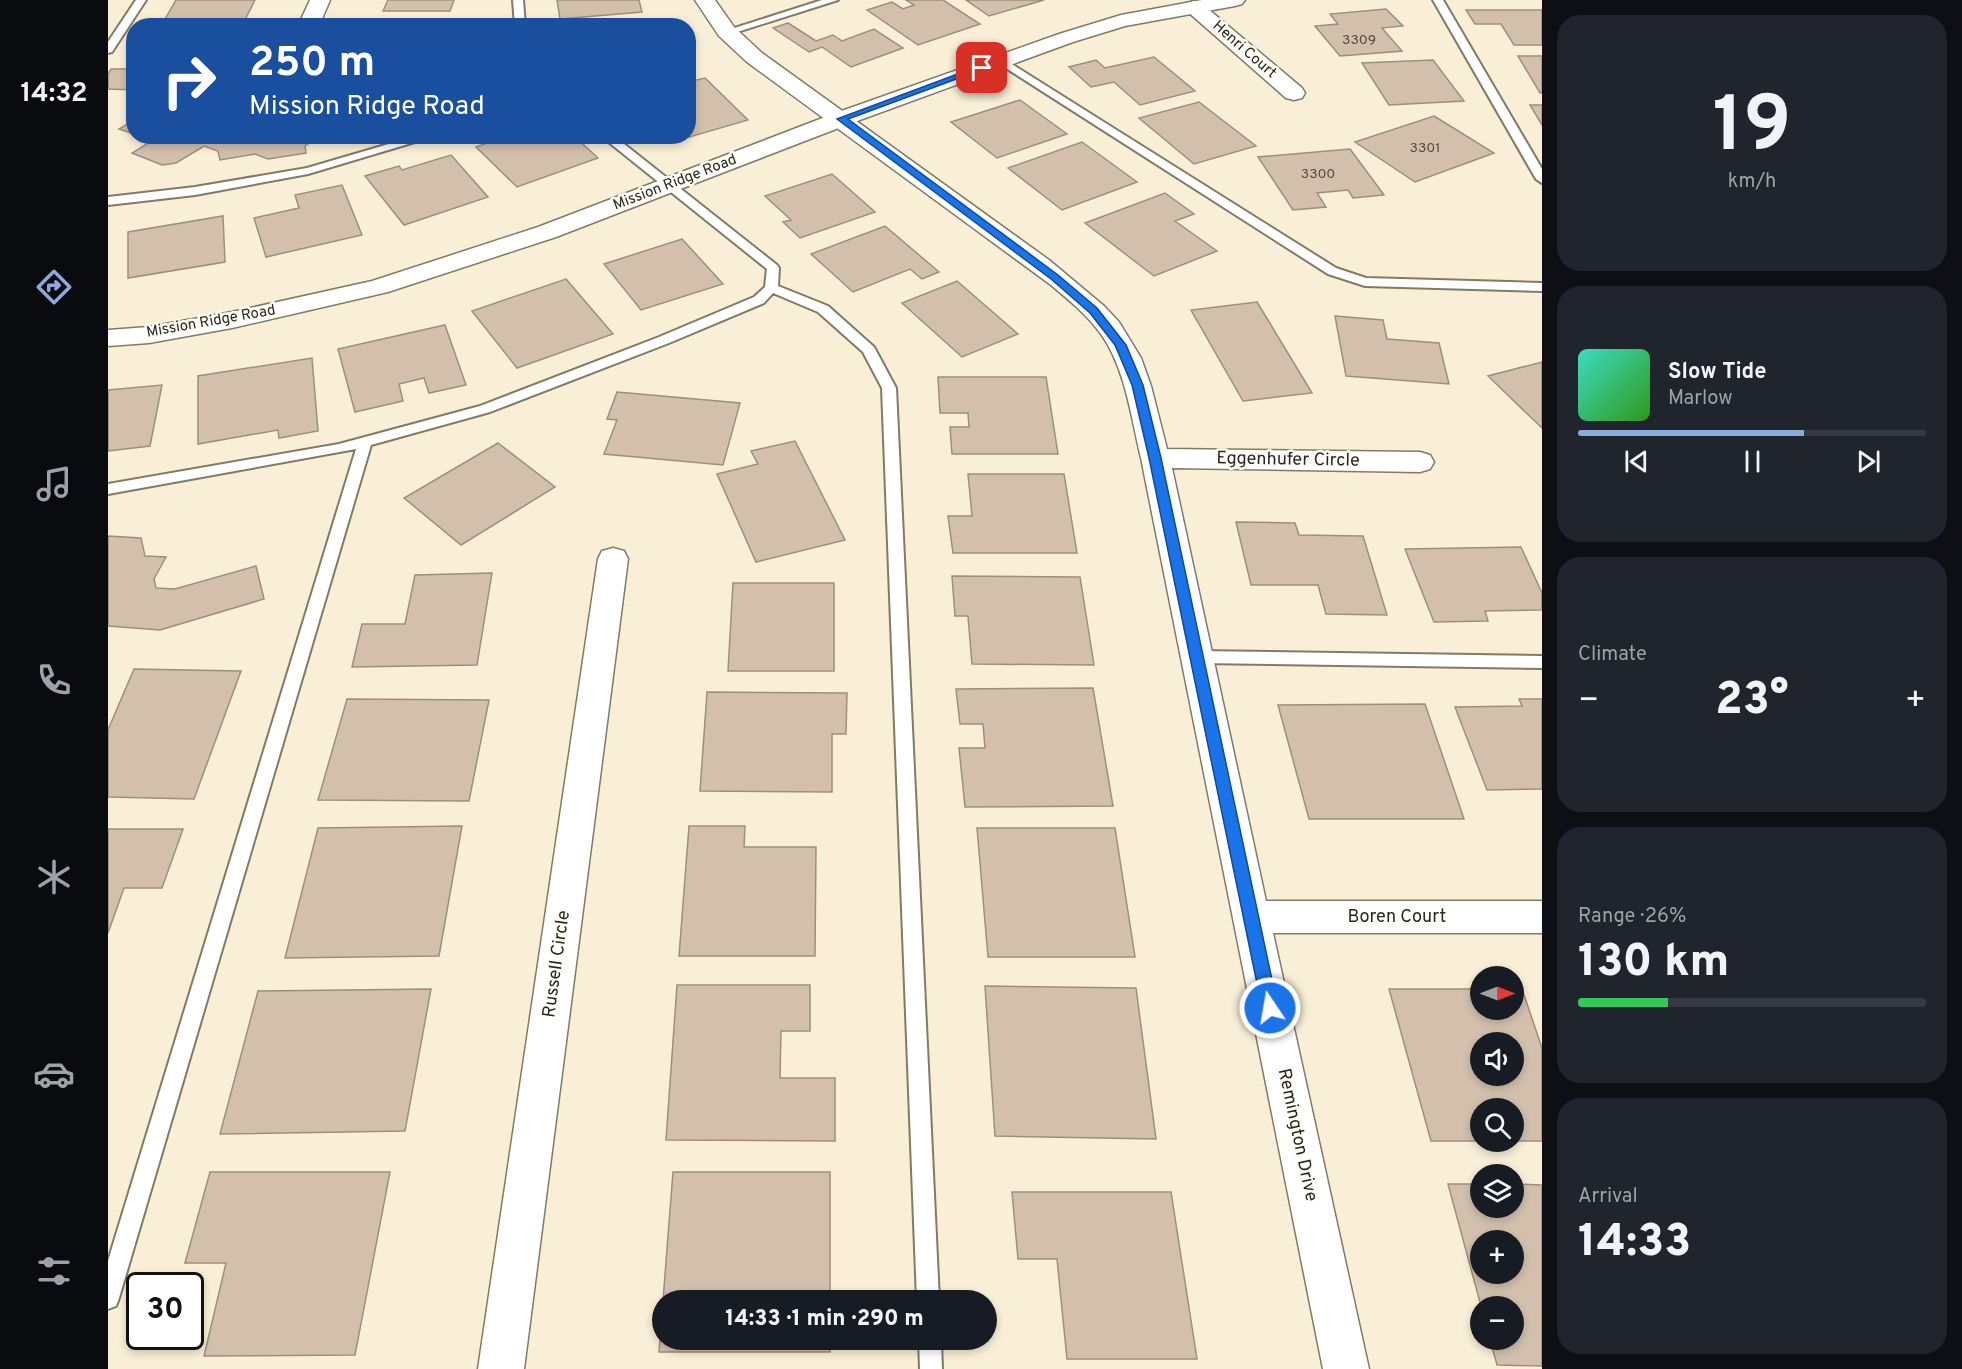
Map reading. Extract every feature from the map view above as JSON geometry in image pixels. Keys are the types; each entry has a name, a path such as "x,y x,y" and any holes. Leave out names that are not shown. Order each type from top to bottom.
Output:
{"street":[{"path":"312,18 320,0"},
{"name":"Remington Drive","path":"705,0 727,32 759,61 1054,277 1094,310 1121,345 1137,385 1155,458 1346,1369"},
{"name":"Mission Ridge Road","path":"108,338 149,335 232,320 379,287 548,232 841,119 1121,21 1235,0"},
{"name":"Henri Court","path":"1194,7 1294,93"},
{"name":"Eggenhufer Circle","path":"1155,458 1420,462"},
{"name":"Russell Circle","path":"501,1369 613,559"},
{"name":"Boren Court","path":"1251,917 1542,917"}],"lane":[{"path":"129,18 141,0"},
{"path":"518,0 518,18"},
{"path":"727,32 833,0"},
{"path":"1438,0 1542,179"},
{"path":"108,50 126,23"},
{"path":"1002,61 1332,271 1365,282 1542,287"},
{"path":"108,201 195,191 308,171 402,144"},
{"path":"108,489 339,449 496,404 759,300 771,288 773,268 616,144"},
{"path":"771,288 823,309 869,350 889,388 928,1290"},
{"path":"108,1298 365,442"},
{"path":"1197,657 1542,662"},
{"path":"930,1350 931,1369"}],"building":[{"path":"176,0 255,0 246,18 166,18"},
{"path":"388,0 454,0 450,11 383,11"},
{"path":"557,0 639,0 642,12 572,18 560,18"},
{"path":"906,0 943,0 980,24 918,45 867,10 892,2 903,9 914,5"},
{"path":"966,0 1044,0 989,16"},
{"path":"1386,9 1403,26 1382,28 1402,51 1340,56 1315,26 1338,24 1330,14"},
{"path":"1466,10 1542,10 1542,45 1514,45 1501,24 1475,24"},
{"path":"788,23 816,41 833,35 842,41 874,29 903,48 851,67 822,47 809,52 773,28"},
{"path":"1518,56 1542,56 1542,93 1540,93"},
{"path":"1154,57 1195,91 1140,105 1114,82 1091,87 1069,67 1096,60 1105,68"},
{"path":"1433,60 1464,101 1389,105 1362,63"},
{"path":"111,69 126,69 126,90 108,89 108,74"},
{"path":"705,78 748,120 696,135 696,80"},
{"path":"1020,100 1067,134 997,158 951,122"},
{"path":"1199,102 1256,146 1194,164 1139,118"},
{"path":"1530,105 1542,105 1542,125"},
{"path":"1434,116 1494,153 1415,182 1355,142"},
{"path":"126,125 126,131 119,129"},
{"path":"1082,142 1137,182 1062,210 1008,168"},
{"path":"147,144 308,144 305,146 306,153 268,159 255,154 220,160 218,151 204,146 176,163 162,165 132,153"},
{"path":"484,144 583,144 598,158 517,187 476,147"},
{"path":"1350,149 1384,195 1353,198 1348,190 1317,193 1326,207 1293,210 1258,157"},
{"path":"451,155 488,197 404,225 365,176 399,166 402,170"},
{"path":"832,174 875,212 800,238 783,222 791,220 765,196"},
{"path":"342,185 362,235 266,257 254,218 299,208 295,195"},
{"path":"1165,193 1194,214 1175,221 1217,251 1154,276 1085,223"},
{"path":"223,216 225,262 128,278 128,232"},
{"path":"885,226 939,272 922,279 910,269 853,292 811,254"},
{"path":"682,239 723,284 641,310 604,264"},
{"path":"566,279 613,334 517,368 472,311"},
{"path":"957,281 1018,334 962,357 902,303"},
{"path":"1257,302 1312,393 1243,401 1191,310"},
{"path":"1335,316 1383,320 1387,339 1439,343 1449,384 1346,376"},
{"path":"445,325 466,385 429,393 424,378 399,384 403,401 355,412 338,349"},
{"path":"312,358 318,431 279,438 278,430 198,444 198,376"},
{"path":"1542,362 1542,428 1488,376"},
{"path":"938,377 1046,377 1058,454 952,454 950,427 969,427 968,413 940,413"},
{"path":"162,385 150,446 108,451 108,390"},
{"path":"617,392 740,403 723,465 604,454 617,420 607,419"},
{"path":"795,441 845,540 756,562 717,474 758,464 751,451"},
{"path":"498,443 555,487 461,545 404,498"},
{"path":"968,474 1064,474 1077,553 953,553 948,516 972,516"},
{"path":"1236,522 1295,523 1299,535 1363,536 1387,615 1326,614 1318,585 1251,585"},
{"path":"108,536 141,538 145,556 166,557 154,579 156,588 175,589 256,566 264,599 160,630 108,626"},
{"path":"1521,547 1542,593 1542,610 1485,611 1488,621 1434,622 1405,549"},
{"path":"492,573 477,665 352,667 362,624 405,624 415,575"},
{"path":"952,576 1080,577 1094,665 972,664 968,616 955,616"},
{"path":"733,583 834,583 834,671 728,671"},
{"path":"134,669 241,671 194,799 108,797 108,730"},
{"path":"1093,688 1113,806 965,807 959,748 985,748 983,724 960,724 956,689"},
{"path":"707,692 847,693 846,734 832,734 832,792 700,791"},
{"path":"347,699 489,700 469,801 318,800"},
{"path":"1519,699 1542,699 1542,789 1487,790 1455,707 1522,706"},
{"path":"1425,704 1464,819 1309,819 1278,705"},
{"path":"462,826 439,956 285,958 318,828"},
{"path":"689,826 745,826 744,847 816,847 815,956 679,956"},
{"path":"977,828 1115,828 1135,957 988,957"},
{"path":"108,829 183,829 162,888 124,888 108,933"},
{"path":"677,985 810,985 810,1031 781,1031 780,1078 835,1078 835,1141 666,1140"},
{"path":"985,986 1136,988 1156,1139 995,1136"},
{"path":"431,989 405,1131 220,1134 258,991"},
{"path":"1389,989 1470,989 1470,1020 1524,1020 1524,995 1542,1048 1542,1141 1524,1141 1524,1098 1470,1098 1470,1141 1431,1141"},
{"path":"210,1172 390,1172 355,1355 204,1356 226,1263 185,1263"},
{"path":"673,1172 830,1172 830,1290 664,1290"},
{"path":"1448,1184 1470,1184 1470,1218 1524,1218 1524,1184 1542,1185 1542,1366 1497,1365 1493,1350 1524,1350 1524,1296 1478,1296 1475,1284 1524,1284 1524,1230 1470,1230 1470,1265"},
{"path":"1012,1192 1171,1192 1197,1359 1067,1359 1057,1259 1018,1259"},
{"path":"659,1350 830,1350 830,1352 659,1352"}],"route":[{"path":"982,68 841,119 1054,277 1094,310 1121,345 1137,385 1155,458 1270,1008"}]}
